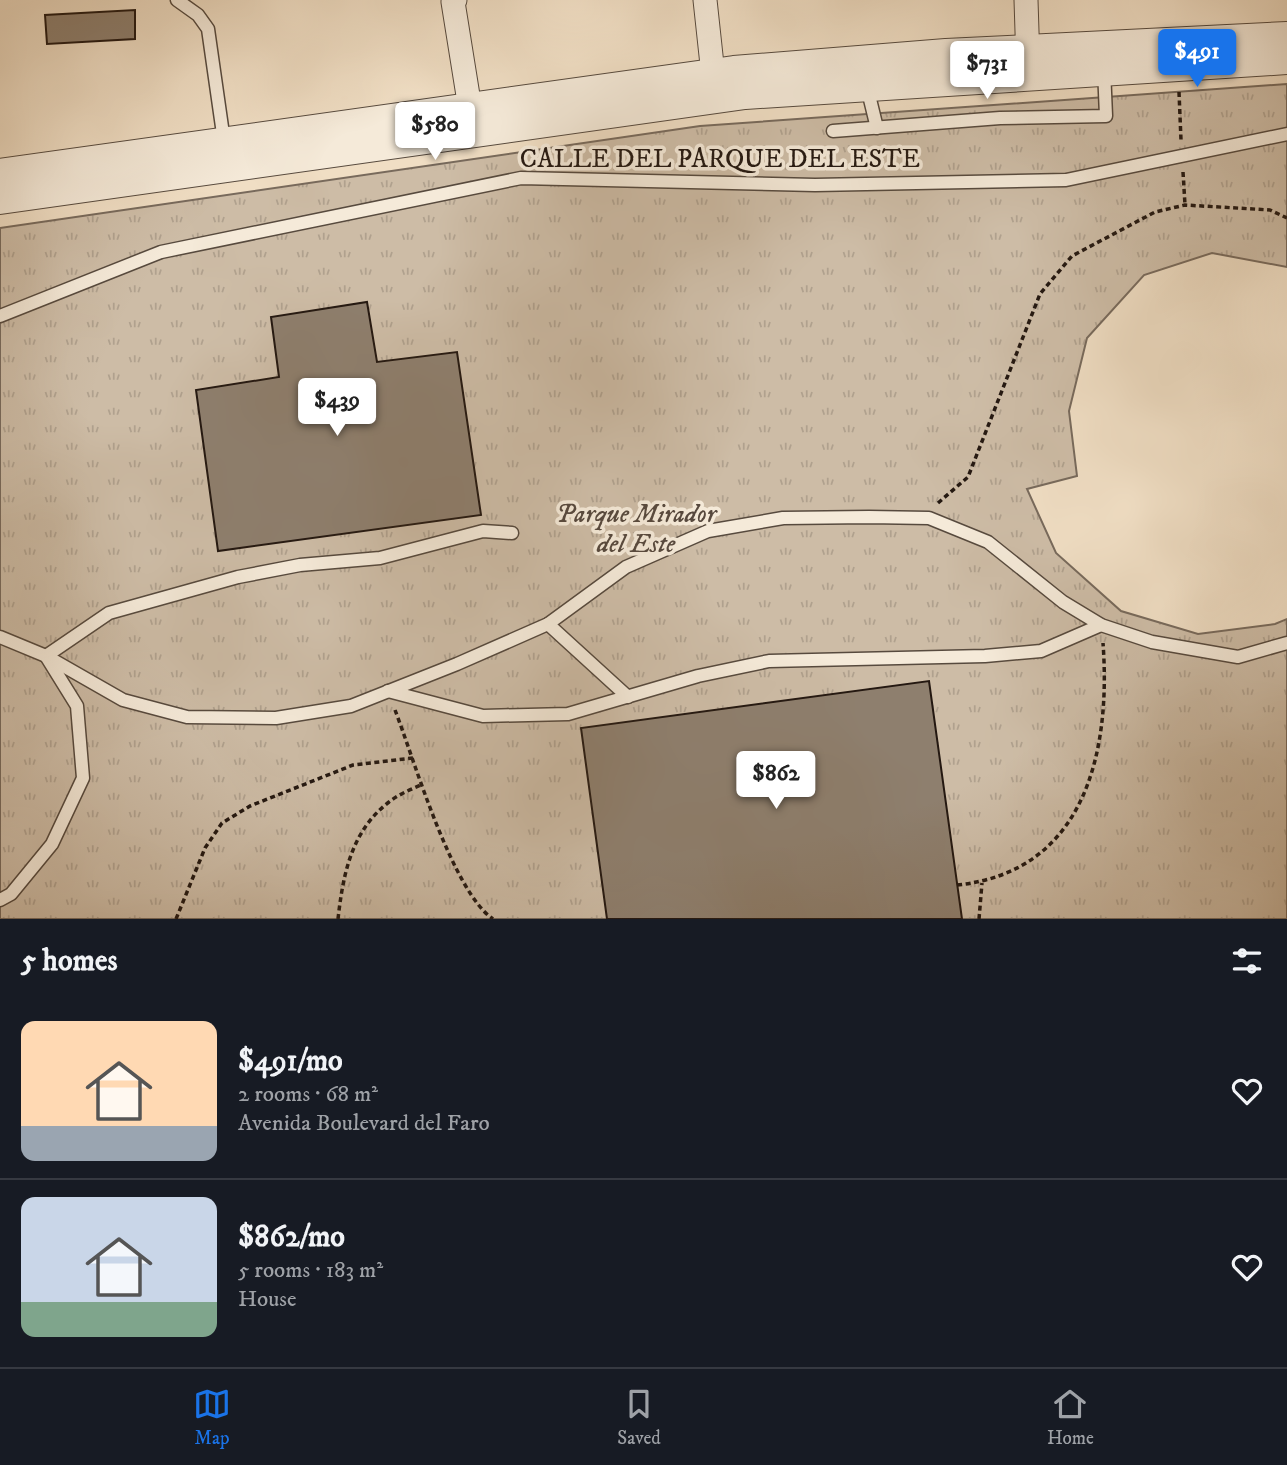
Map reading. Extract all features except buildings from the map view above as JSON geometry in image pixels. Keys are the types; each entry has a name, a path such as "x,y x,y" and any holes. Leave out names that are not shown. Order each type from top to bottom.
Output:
{"street":[{"path":"455,0 453,2 470,107"},
{"path":"705,0 713,74"},
{"path":"1026,0 1027,62"},
{"path":"0,174 226,154 733,95 866,84 1027,62 1287,37"},
{"path":"0,200 470,107 713,74 946,54 1104,69 1287,59"}],"lane":[{"path":"177,0 198,15 208,29 226,154"},
{"path":"833,131 1000,118 1106,116 1104,69"},
{"path":"866,84 877,128"},
{"name":"CALLE DEL PARQUE DEL ESTE","path":"0,316 162,252 521,177 815,185 1066,180 1287,134"},
{"path":"0,637 46,656 123,700 187,717 276,718 351,705 548,624 626,567 708,531 783,518 929,518 988,542 1063,602 1101,625 1152,642 1238,657 1287,643"},
{"path":"46,656 109,613 238,577 300,565 380,558 483,531 512,533"},
{"path":"548,624 628,696"},
{"path":"387,691 483,716 568,714 698,676 769,661 985,656 1041,651 1101,625"},
{"path":"0,900 12,894 52,844 83,778 77,705 46,656"}],"path":[{"path":"1177,65 1185,205"},
{"path":"920,518 968,477 1040,294 1072,256 1155,212 1185,205 1270,210 1287,218"},
{"path":"957,885 982,883 1027,865 1058,838 1082,801 1096,760 1104,716 1101,625"},
{"path":"387,691 451,856 485,914 493,919"},
{"path":"176,919 205,848 222,823 250,806 353,765 413,758"},
{"path":"338,919 343,875 350,853 389,802 423,784"},
{"path":"979,919 982,883"}],"green space":[{"name":"Parque Mirador del Este","path":"1287,84 1287,267 1212,253 1144,275 1087,338 1069,411 1077,476 1027,489 1056,553 1121,611 1198,634 1275,624 1287,619 1287,919 0,919 0,228 700,126"}]}
